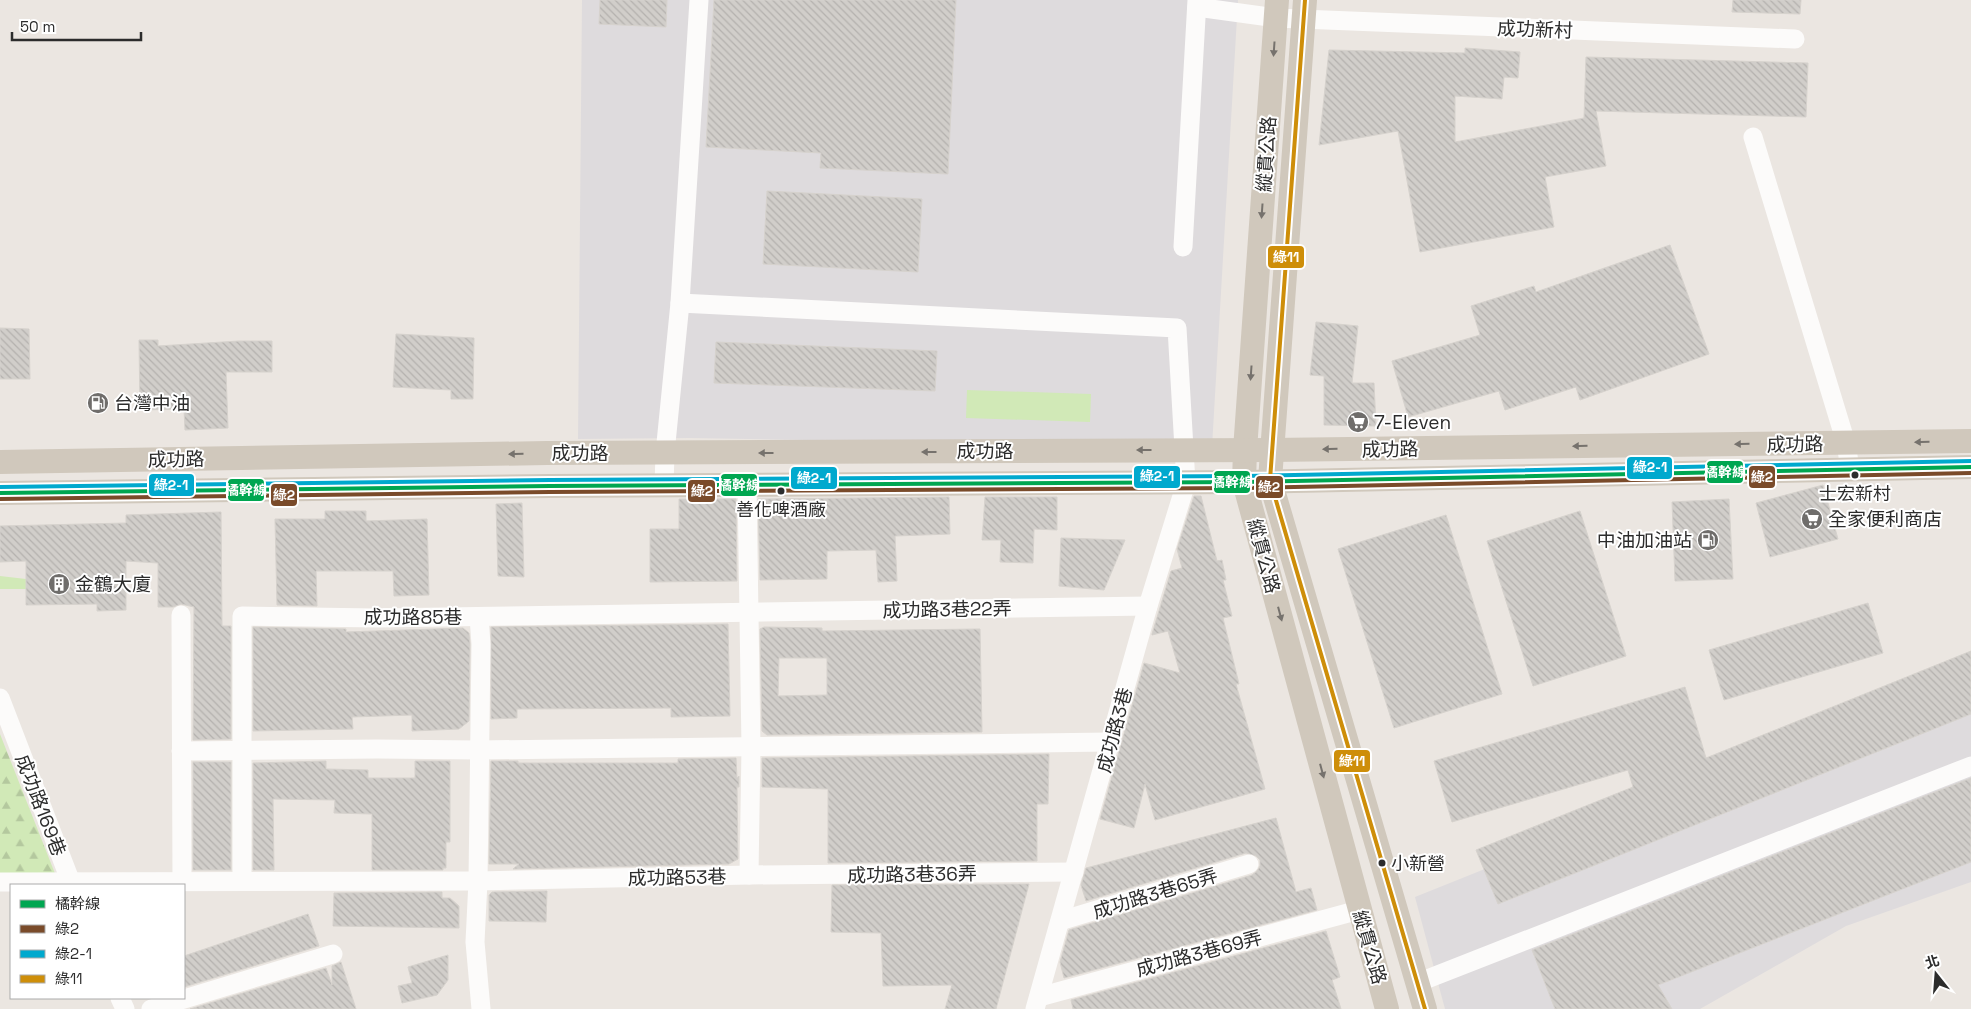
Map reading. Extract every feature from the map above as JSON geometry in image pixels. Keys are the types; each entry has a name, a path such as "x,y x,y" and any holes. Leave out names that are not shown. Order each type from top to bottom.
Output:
{"main road":[{"name":"縱貫公路","path":"1276,9 1244,482 1387,1009"},
{"name":"縱貫公路","path":"1305,10 1270,480 1425,1009"},
{"name":"成功路","path":"0,462 547,453 1271,450 1971,441"},
{"name":"成功路","path":"0,493 1244,482 1971,468"}],"street":[{"path":"664,486 665,453 680,303 699,0"},
{"path":"1182,247 1197,3"},
{"name":"成功新村","path":"1197,3 1795,39"},
{"path":"1753,137 1846,443 1850,469"},
{"name":"成功路3巷","path":"680,303 1178,328 1186,482 1148,606 1037,1003"},
{"name":"成功路53巷","path":"0,882 478,881 749,875 751,747 746,485"},
{"name":"成功路3巷22弄","path":"747,612 1148,606"},
{"path":"479,617 747,612"},
{"path":"181,615 182,881"},
{"name":"成功路85巷","path":"242,751 242,616 479,617 481,644 478,881 475,942 480,1009"},
{"name":"成功路169巷","path":"0,698 71,883"},
{"path":"181,751 479,750 1110,742"},
{"path":"242,751 242,881"},
{"path":"1417,983 1971,766"},
{"name":"成功路3巷65弄","path":"1060,921 1249,864"},
{"name":"成功路3巷36弄","path":"749,875 1074,872"},
{"name":"成功路3巷69弄","path":"1037,1003 1359,910"},
{"path":"185,999 334,954"},
{"path":"151,1009 184,999"}],"shaded area":[{"path":"582,0 1238,0 1212,447 689,438 578,439"},
{"path":"1971,674 1971,882 1846,926 1700,1009 1445,1009 1415,897"}],"green space":[{"path":"967,390 1091,394 1090,422 966,418"},
{"path":"0,576 26,579 26,589 0,589"},
{"path":"0,734 56,876 0,877"}],"building":[{"path":"600,0 667,0 666,27 599,24"},
{"path":"714,0 956,0 948,174 820,168 821,153 706,147"},
{"path":"1733,0 1801,0 1800,14 1732,12"},
{"path":"1465,48 1520,52 1518,78 1504,77 1502,99 1455,96 1455,142 1584,118 1586,57 1808,63 1806,117 1596,111 1606,166 1545,177 1554,227 1420,252 1398,131 1319,145 1329,50 1465,53"},
{"path":"767,191 922,199 918,272 763,264"},
{"path":"1670,245 1709,354 1580,400 1576,387 1505,410 1499,391 1408,417 1392,361 1480,335 1471,306 1534,286 1536,292"},
{"path":"1316,322 1358,326 1352,383 1374,383 1376,426 1324,425 1324,376 1310,375"},
{"path":"0,328 29,329 30,379 0,379"},
{"path":"396,334 474,338 473,399 451,399 451,390 393,387"},
{"path":"139,340 158,340 158,346 272,341 272,372 226,372 228,428 185,430 184,409 140,410"},
{"path":"716,342 937,351 935,391 714,383"},
{"path":"1823,485 1838,539 1770,557 1756,503"},
{"path":"1194,496 1201,496 1217,561 1222,560 1226,580 1223,580 1232,616 1223,618 1239,684 1236,684 1265,789 1155,820 1145,784 1134,828 1100,819 1144,663 1180,673 1168,631 1152,634 1171,571 1182,568 1177,549"},
{"path":"949,497 950,534 895,536 897,581 878,582 876,550 827,551 827,579 760,580 758,499"},
{"path":"985,497 1057,497 1057,530 1034,529 1033,563 1000,562 1001,540 982,540"},
{"path":"679,499 736,499 737,581 650,582 650,529 679,529"},
{"path":"1729,499 1733,579 1675,581 1672,502"},
{"path":"522,503 524,577 498,576 496,504"},
{"path":"325,511 366,511 366,521 427,519 429,595 394,596 393,571 316,571 317,606 277,605 275,519 325,519"},
{"path":"1580,511 1626,656 1533,686 1487,541"},
{"path":"221,512 222,626 231,626 231,739 193,740 194,607 181,604 173,607 158,607 158,563 126,561 126,610 97,611 97,604 26,605 26,561 0,562 0,526 126,523 126,515"},
{"path":"1446,515 1502,694 1394,728 1338,549"},
{"path":"1061,538 1125,540 1104,590 1059,586"},
{"path":"1868,603 1883,653 1724,700 1709,650"},
{"path":"728,624 730,716 671,717 671,708 517,709 517,718 491,719 491,627"},
{"path":"253,627 346,629 346,632 463,628 469,633 470,644 469,721 459,729 412,731 412,715 352,717 353,729 253,731"},
{"path":"764,627 822,628 822,631 980,629 982,732 767,735 762,731 760,629","holes":["779,658 827,658 827,695 778,696"]},
{"path":"1971,651 1971,714 1498,904 1476,850 1633,787 1628,770 1452,822 1434,761 1685,687 1706,758"},
{"path":"1049,754 1048,804 1037,804 1037,861 828,863 828,789 762,787 762,758"},
{"path":"736,758 737,778 739,776 739,787 737,787 738,859 729,864 513,869 519,864 489,864 491,761 518,761 518,763 678,763 678,759"},
{"path":"326,761 326,769 368,770 368,778 415,778 415,761 450,761 450,842 446,842 446,868 443,868 443,870 372,870 372,814 334,813 335,800 273,799 274,870 253,870 253,763"},
{"path":"193,762 231,762 231,870 193,870"},
{"path":"1971,778 1971,862 1658,985 1672,1009 1555,1009 1532,950"},
{"path":"1276,818 1296,892 1311,888 1317,910 1064,978 1060,962 1069,930 1252,875 1260,866 1260,860 1256,856 1246,853 1086,901 1081,885 1086,868"},
{"path":"1029,884 996,1009 945,1009 952,985 883,986 881,933 831,932 832,885"},
{"path":"547,891 546,922 489,921 489,895 492,892"},
{"path":"442,892 442,898 450,898 459,906 459,928 333,926 334,893"},
{"path":"308,914 319,946 185,987 185,956"},
{"path":"1326,931 1340,977 1332,980 1341,1009 1073,1009 1071,1000"},
{"path":"448,955 448,980 437,995 402,1003 398,986 412,983 408,967"},
{"path":"341,962 356,1009 190,1009 326,968 332,985 332,966"}],"transit line":[{"name":"綠11","path":"1305,0 1270,480 1425,1009"},
{"name":"綠2-1","path":"0,487 550,480 1244,476 1971,461"},
{"name":"橘幹線","path":"0,493 550,486 1244,482 1971,467"},
{"name":"綠2","path":"0,499 550,492 1244,488 1971,473"}],"place":[{"name":"台灣中油","path":"98,403"},
{"name":"7-Eleven","path":"1358,422"},
{"name":"士宏新村","path":"1855,475"},
{"name":"善化啤酒廠","path":"781,491"},
{"name":"全家便利商店","path":"1812,519"},
{"name":"中油加油站","path":"1708,540"},
{"name":"金鶴大廈","path":"59,584"},
{"name":"小新營","path":"1382,863"}]}
